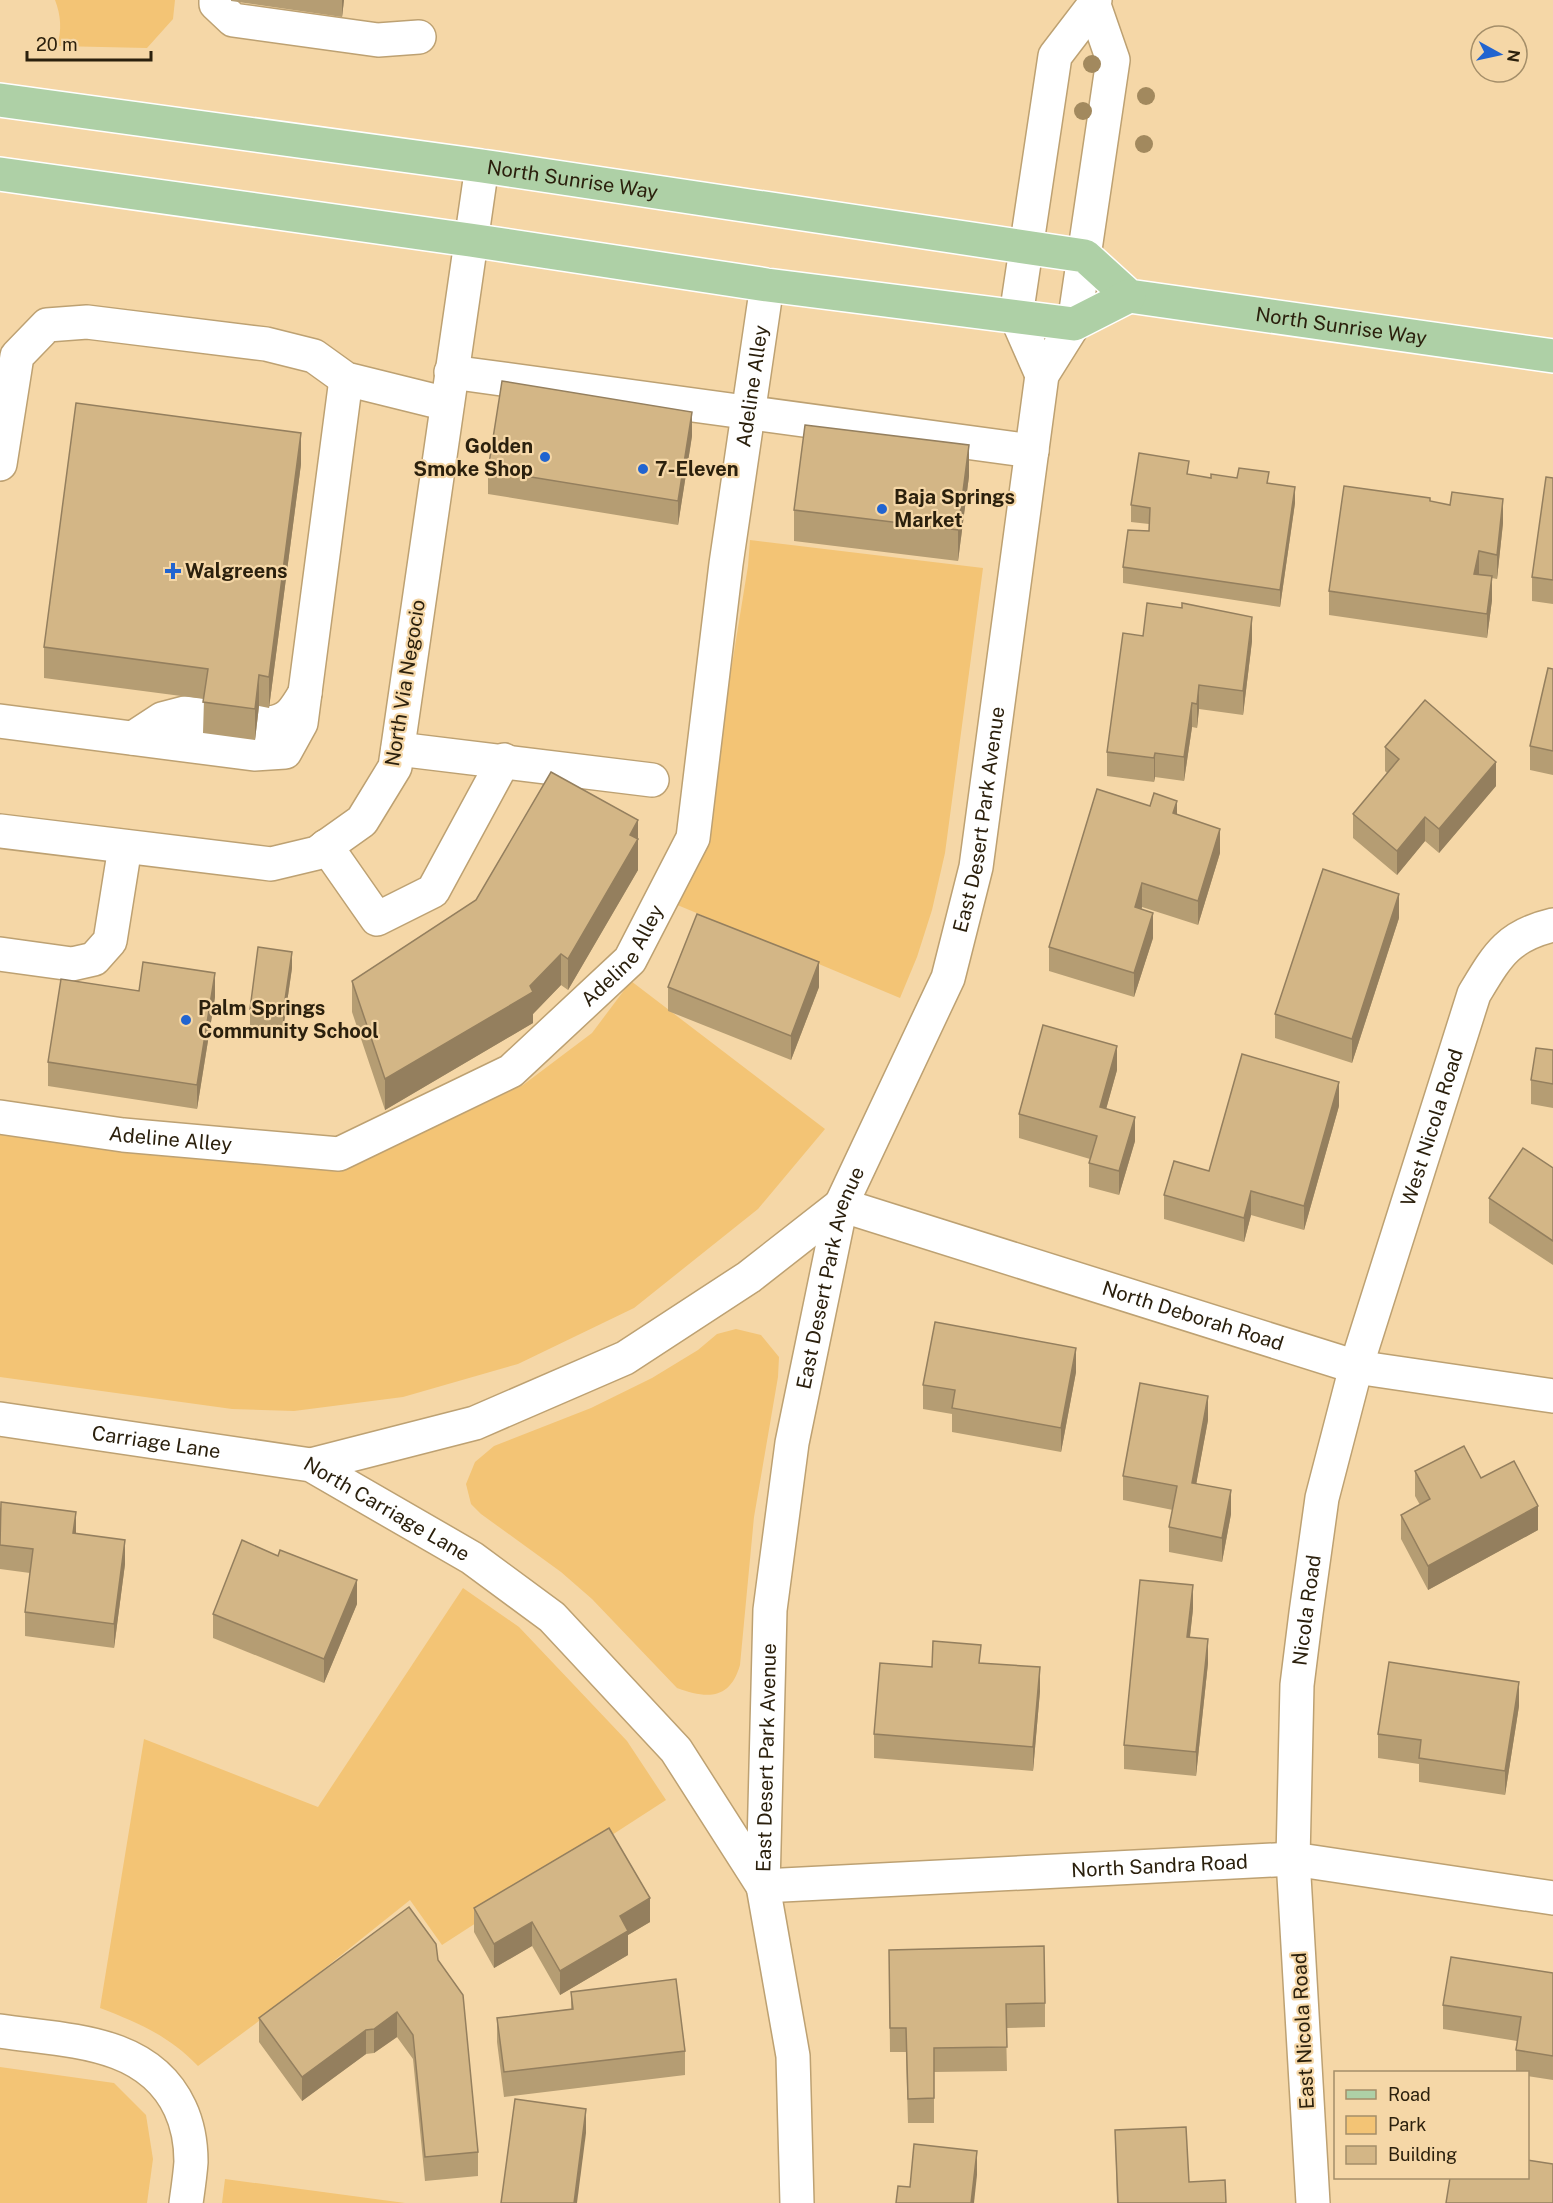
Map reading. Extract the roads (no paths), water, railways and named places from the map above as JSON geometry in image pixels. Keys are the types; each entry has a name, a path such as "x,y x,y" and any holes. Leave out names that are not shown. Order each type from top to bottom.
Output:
{"main road":[{"name":"North Sunrise Way","path":"0,100 482,166 1085,256"},
{"path":"0,174 470,240 767,285 1074,324 1129,296 1085,256"},
{"name":"North Sunrise Way","path":"1129,296 1553,356"}],"street":[{"path":"216,0 216,4 233,20 253,24 378,40 419,37"},
{"path":"1042,375 1016,316 1054,56 1094,3"},
{"name":"East Desert Park Avenue","path":"797,2203 793,2056 763,1886 770,1610 792,1443 841,1205 948,978 976,867 1042,375 1074,324 1113,60 1094,3"},
{"name":"North Via Negocio","path":"0,831 271,864 316,853 362,820 395,767 482,166"},
{"name":"Adeline Alley","path":"0,1117 123,1135 339,1154 511,1071 630,960 693,838 726,564 767,285"},
{"path":"0,464 18,356 47,325 87,322 266,344 314,356 346,379 447,404"},
{"path":"451,372 1032,451"},
{"path":"0,721 254,754 285,752 300,723 305,693 346,379"},
{"path":"398,748 652,780"},
{"path":"326,846 377,919 433,891 504,760"},
{"path":"0,954 72,964 94,959 110,941 125,847"},
{"name":"West Nicola Road","path":"1356,1367 1474,994 1504,948 1532,930 1553,925"},
{"name":"North Deborah Road","path":"841,1205 1356,1367 1553,1396"},
{"name":"North Carriage Lane","path":"311,1465 475,1423 625,1358 749,1277 841,1205"},
{"name":"Nicola Road","path":"1293,1859 1298,1685 1306,1613 1322,1498 1356,1367"},
{"name":"Carriage Lane","path":"0,1419 311,1465"},
{"name":"North Carriage Lane","path":"311,1465 472,1558 552,1617 676,1750 763,1886"},
{"name":"North Sandra Road","path":"763,1886 1293,1859 1553,1898"},
{"name":"East Nicola Road","path":"1293,1859 1313,2203"},
{"path":"0,2031 89,2044 134,2058 152,2069 166,2084 185,2119 191,2161 186,2203"}],"place":[{"name":"Golden Smoke Shop","path":"545,457"},
{"name":"7-Eleven","path":"643,469"},
{"name":"Baja Springs Market","path":"882,509"},
{"name":"Walgreens","path":"173,571"},
{"name":"Palm Springs Community School","path":"186,1020"}]}
